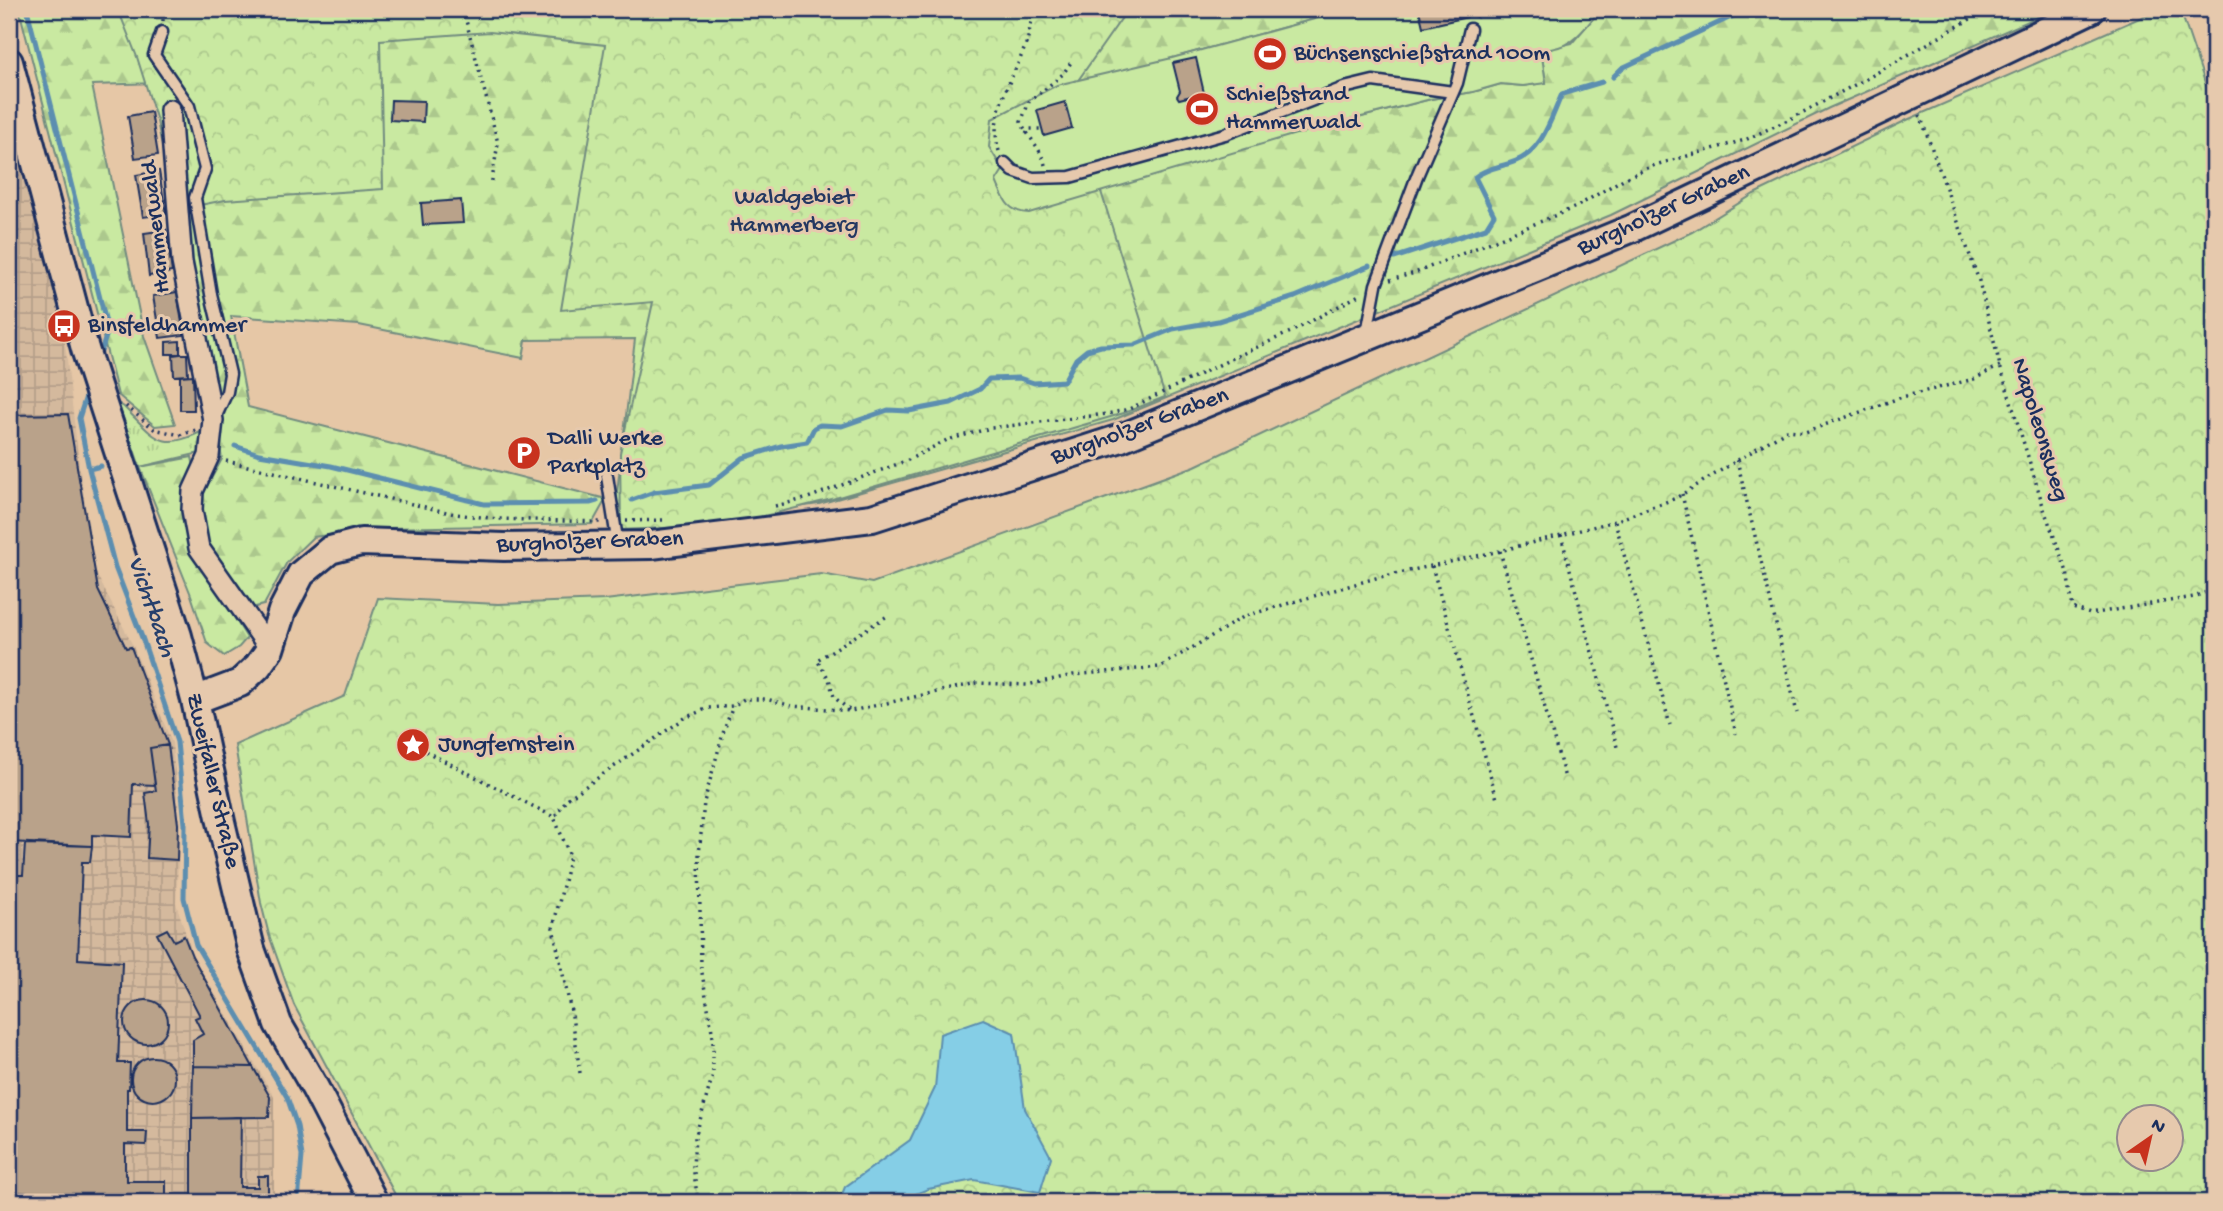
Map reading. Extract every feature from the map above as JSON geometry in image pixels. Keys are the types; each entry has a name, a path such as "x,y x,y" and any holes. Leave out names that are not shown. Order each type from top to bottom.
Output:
{"main road":[{"name":"Burgholzer Graben","path":"195,700 240,683 258,666 270,649 282,611 301,575 330,550 362,541 504,547 616,533 651,545 872,518 1121,438 1633,228 2092,9"},
{"name":"Zweifaller Straße","path":"9,62 85,349 113,406 178,636 251,949 278,1024 315,1088 374,1202"}],"street":[{"name":"Hammerwald","path":"170,110 182,262 213,421 209,456 193,491 192,510 200,548 270,649"}],"lane":[{"path":"1366,338 1377,285 1417,176 1453,92 1470,29"},
{"name":"Hammerwald","path":"162,32 154,55 189,106 205,169 195,198 211,294 230,374 227,392 213,421"},
{"path":"1005,163 1013,171 1033,178 1070,177 1225,134 1343,88 1373,81 1453,92"},
{"path":"607,476 616,533"}],"path":[{"path":"463,9 498,143 491,186"},
{"path":"1005,163 998,149 997,113 1027,41 1034,9"},
{"path":"770,508 805,499 908,460 947,440 991,428 1129,409 1293,331 1377,285 1415,273 1576,207 1625,178 1655,165 1745,140 1866,79 1988,9"},
{"path":"1047,177 1044,160 1026,134 1021,121 1029,102 1063,74 1072,61"},
{"name":"Napoleonsweg","path":"1925,125 1979,281 2000,366 2045,512 2067,572 2073,608 2090,614 2194,597 2214,589"},
{"path":"1026,134 1030,128 1042,129"},
{"path":"554,817 567,799 685,718 708,708 733,706 744,699 766,699 792,706 851,711 977,683 1027,685 1073,675 1160,667 1245,616 1376,578 1500,551 1615,521 1676,498 1787,430 1805,432 1902,397 1975,379 2000,366"},
{"path":"113,406 154,429 180,435 213,421"},
{"path":"209,456 454,514 498,519 589,522 616,533 665,520"},
{"path":"1737,460 1797,713"},
{"path":"1682,494 1735,734"},
{"path":"1615,521 1670,725"},
{"path":"1561,535 1617,747"},
{"path":"1500,551 1565,778"},
{"path":"1432,566 1497,799"},
{"path":"851,711 834,697 829,679 817,660 889,615"},
{"path":"698,1202 693,1166 695,1138 713,1074 713,1037 701,967 699,855 704,802 733,706"},
{"path":"413,745 554,817 570,856 553,928 572,1016 580,1073"}],"shaded area":[{"path":"9,114 63,325 79,465 96,573 133,646 172,743 180,826 176,903 193,956 274,1097 274,1202 9,1202"}],"green space":[{"name":"Waldgebiet Hammerberg","path":"19,9 1351,9 1172,58 1296,134 1501,84 1523,86 1546,83 1541,50 1572,43 1601,9 2056,9 1829,108 1611,215 1113,420 819,504 639,529 616,501 635,339 526,340 523,358 359,325 231,316 248,407 606,499 592,524 385,528 313,537 287,562 264,605 251,608 207,544 201,497 222,459 158,83 92,85 144,336 175,424 155,426 118,395"},
{"path":"118,9 1128,9 1070,92 1165,397 1124,413 832,499 728,525 621,530 620,453 653,302 561,310 605,45 490,32 380,40 383,189 225,200 175,210 157,121 137,57"},
{"name":"Schießstand Hammerwald","path":"1351,9 1601,9 1569,42 1541,50 1546,83 1523,86 1501,84 1431,99 1296,134 1029,213 1016,210 1004,199 996,181 1003,170 989,147 992,119 1057,85 1172,58"},
{"path":"2160,9 2180,9 2214,109 2214,1202 399,1202 294,1005 269,935 261,903 235,745 345,696 378,598 498,604 605,600 821,574 872,583 1195,466 1692,232 1754,194 1907,120"},
{"path":"118,403 162,440 180,440 209,428 200,453 140,467"},
{"path":"192,457 194,467 184,486 184,510 194,552 247,638 239,647 224,656 207,643 191,595 140,467"}],"water":[{"path":"983,1019 1014,1033 1025,1109 1051,1157 1040,1192 974,1180 928,1189 896,1202 839,1202 845,1187 910,1140 935,1088 940,1034"}],"building":[{"path":"1472,9 1467,17 1423,27 1419,10"},
{"path":"1196,58 1204,93 1179,99 1177,96 1180,91 1173,63"},
{"path":"391,100 424,101 423,122 390,120"},
{"path":"1065,102 1072,128 1044,136 1037,110"},
{"path":"151,112 158,155 135,158 128,116"},
{"path":"9,159 16,186 9,201"},
{"path":"159,171 166,214 143,217 136,175"},
{"path":"461,200 463,223 423,225 421,203"},
{"path":"166,230 172,272 149,276 144,233"},
{"path":"177,292 184,335 160,338 153,296"},
{"path":"180,341 180,354 166,354 166,342"},
{"path":"187,354 188,375 174,376 173,355"},
{"path":"193,375 194,410 180,410 180,376"},
{"path":"68,414 98,590 126,648 131,647 168,745 150,748 155,785 133,784 131,837 92,835 92,846 9,842 9,415"},
{"path":"168,745 178,824 177,860 147,858 149,824 145,793 156,791 150,748"},
{"path":"25,844 92,846 90,862 82,862 78,959 122,962 118,1063 130,1063 127,1132 147,1132 146,1145 125,1144 125,1175 127,1181 166,1181 166,1196 98,1195 98,1202 28,1202 28,1193 9,1192 9,875 23,875"},
{"path":"167,929 174,941 184,936 192,956 253,1067 193,1066 193,1040 203,1034 195,1018 200,1016 157,934"},
{"path":"146,1000 162,1006 168,1022 162,1038 146,1044 130,1038 124,1022 130,1006"},
{"path":"153,1057 162,1058 169,1063 174,1070 174,1088 169,1095 162,1100 153,1101 144,1100 137,1095 132,1088 131,1079 132,1070 137,1063 144,1058"},
{"path":"193,1066 253,1067 270,1097 269,1117 192,1118"},
{"path":"241,1117 240,1187 258,1187 258,1176 268,1176 268,1202 192,1202 192,1118"}],"waterway":[{"name":"Vichtbach","path":"27,9 108,330 99,358"},
{"path":"1613,77 1622,68 1753,9"},
{"path":"1394,258 1486,228 1494,215 1475,177 1516,161 1533,149 1545,132 1562,94 1602,82"},
{"path":"632,500 654,492 709,485 743,458 781,446 807,442 814,428 820,425 842,426 888,410 909,411 951,403 980,389 989,379 1019,378 1034,383 1064,381 1076,359 1087,350 1101,346 1134,345 1173,329 1218,321 1295,297 1369,266"},
{"name":"Vichtbach","path":"88,390 79,418 89,469 115,567 177,742 185,824 184,898 196,945 287,1097 297,1126 302,1156 298,1202"},
{"path":"235,446 259,454 331,466 484,504 597,501"},
{"path":"89,469 101,466"}],"place":[{"name":"Büchsenschießstand 100m","path":"1270,54"},
{"name":"Schießstand Hammerwald","path":"1202,109"},
{"name":"Binsfeldhammer","path":"64,326"},
{"name":"Dalli Werke Parkplatz","path":"524,453"},
{"name":"Jungfernstein","path":"413,745"}]}
